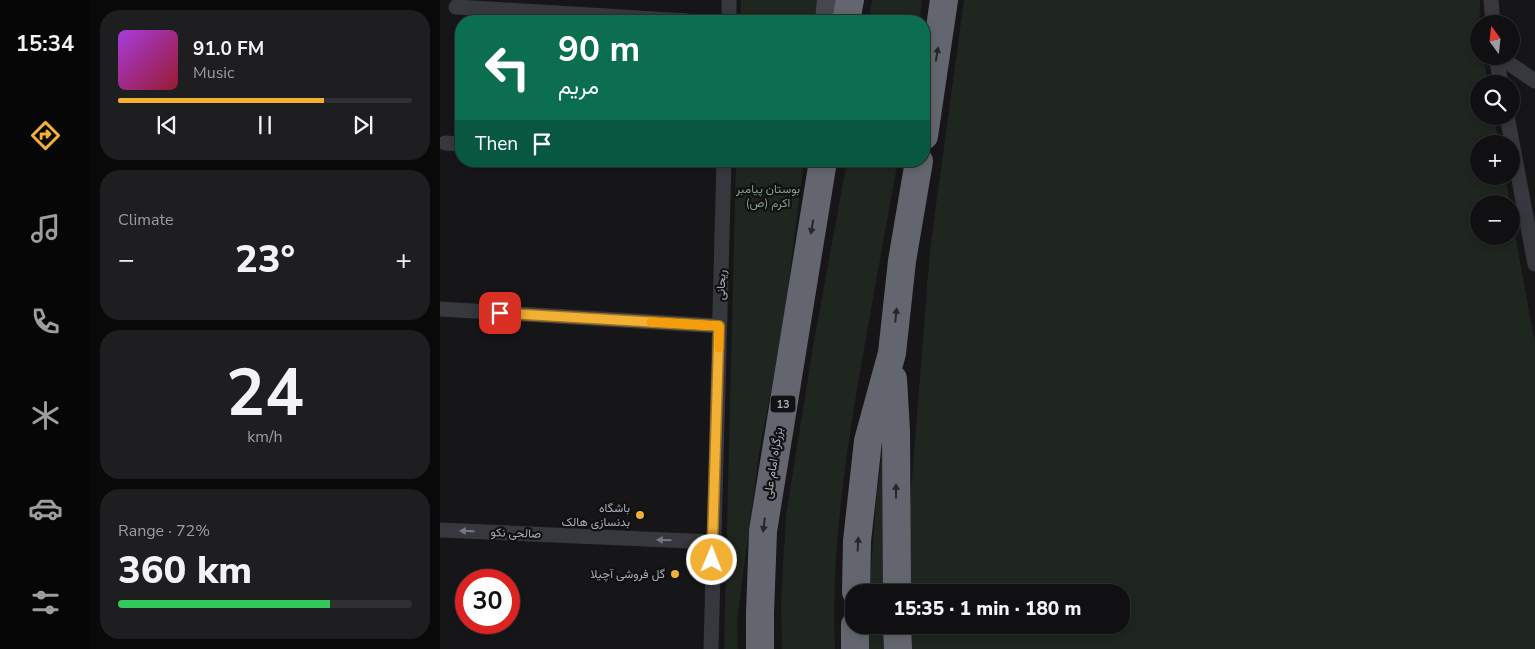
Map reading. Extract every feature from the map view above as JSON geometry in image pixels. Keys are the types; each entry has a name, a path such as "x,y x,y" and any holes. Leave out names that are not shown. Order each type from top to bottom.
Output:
{"highway":[{"path":"847,15 850,0"},
{"path":"930,95 944,0"},
{"name":"بزرگراه امام علی","path":"760,649 763,531 818,192 820,167"},
{"path":"856,584 857,541 868,441 892,353 902,261 918,167"},
{"path":"892,353 896,432 897,584"},
{"path":"855,634 855,649"},
{"path":"898,634 898,649"}],"main road":[{"path":"827,15 828,0"}],"street":[{"path":"729,0 729,15"},
{"path":"1492,0 1493,15"},
{"path":"456,7 589,15"},
{"path":"1511,65 1535,81"},
{"path":"1509,125 1529,204 1535,264"},
{"path":"445,143 455,144"},
{"name":"ریحانی","path":"711,649 724,167"},
{"path":"440,309 719,326"},
{"name":"صالحی نکو","path":"440,530 713,542"}],"green space":[{"path":"741,0 821,0 820,15 740,15"},
{"path":"872,0 922,0 921,15 870,15"},
{"path":"964,0 1480,0 1480,15 1470,15 1470,65 1485,65 1486,75 1470,75 1470,125 1496,125 1497,135 1470,135 1470,185 1507,185 1508,195 1470,195 1470,245 1517,245 1535,344 1535,649 912,649 911,634 1130,634 1130,584 910,584 907,543 930,250"},
{"name":"بوستان پیامبر اکرم (ص)","path":"736,167 803,167 782,335 759,453 737,621 738,649 724,649"},
{"path":"846,167 897,167 847,454 837,551 834,616 835,649 782,649 781,602 786,515 813,347"},
{"path":"889,392 889,584 870,584 877,493"},
{"path":"868,634 891,634 892,649 868,649"}],"slow traffic":[{"path":"651,322 719,326 719,348"}],"place":[{"name":"باشگاه بدنسازی هالک","path":"640,515"},
{"name":"گل فروشی آچیلا","path":"675,574"}],"route":[{"path":"500,313 719,326 712,560"}]}
